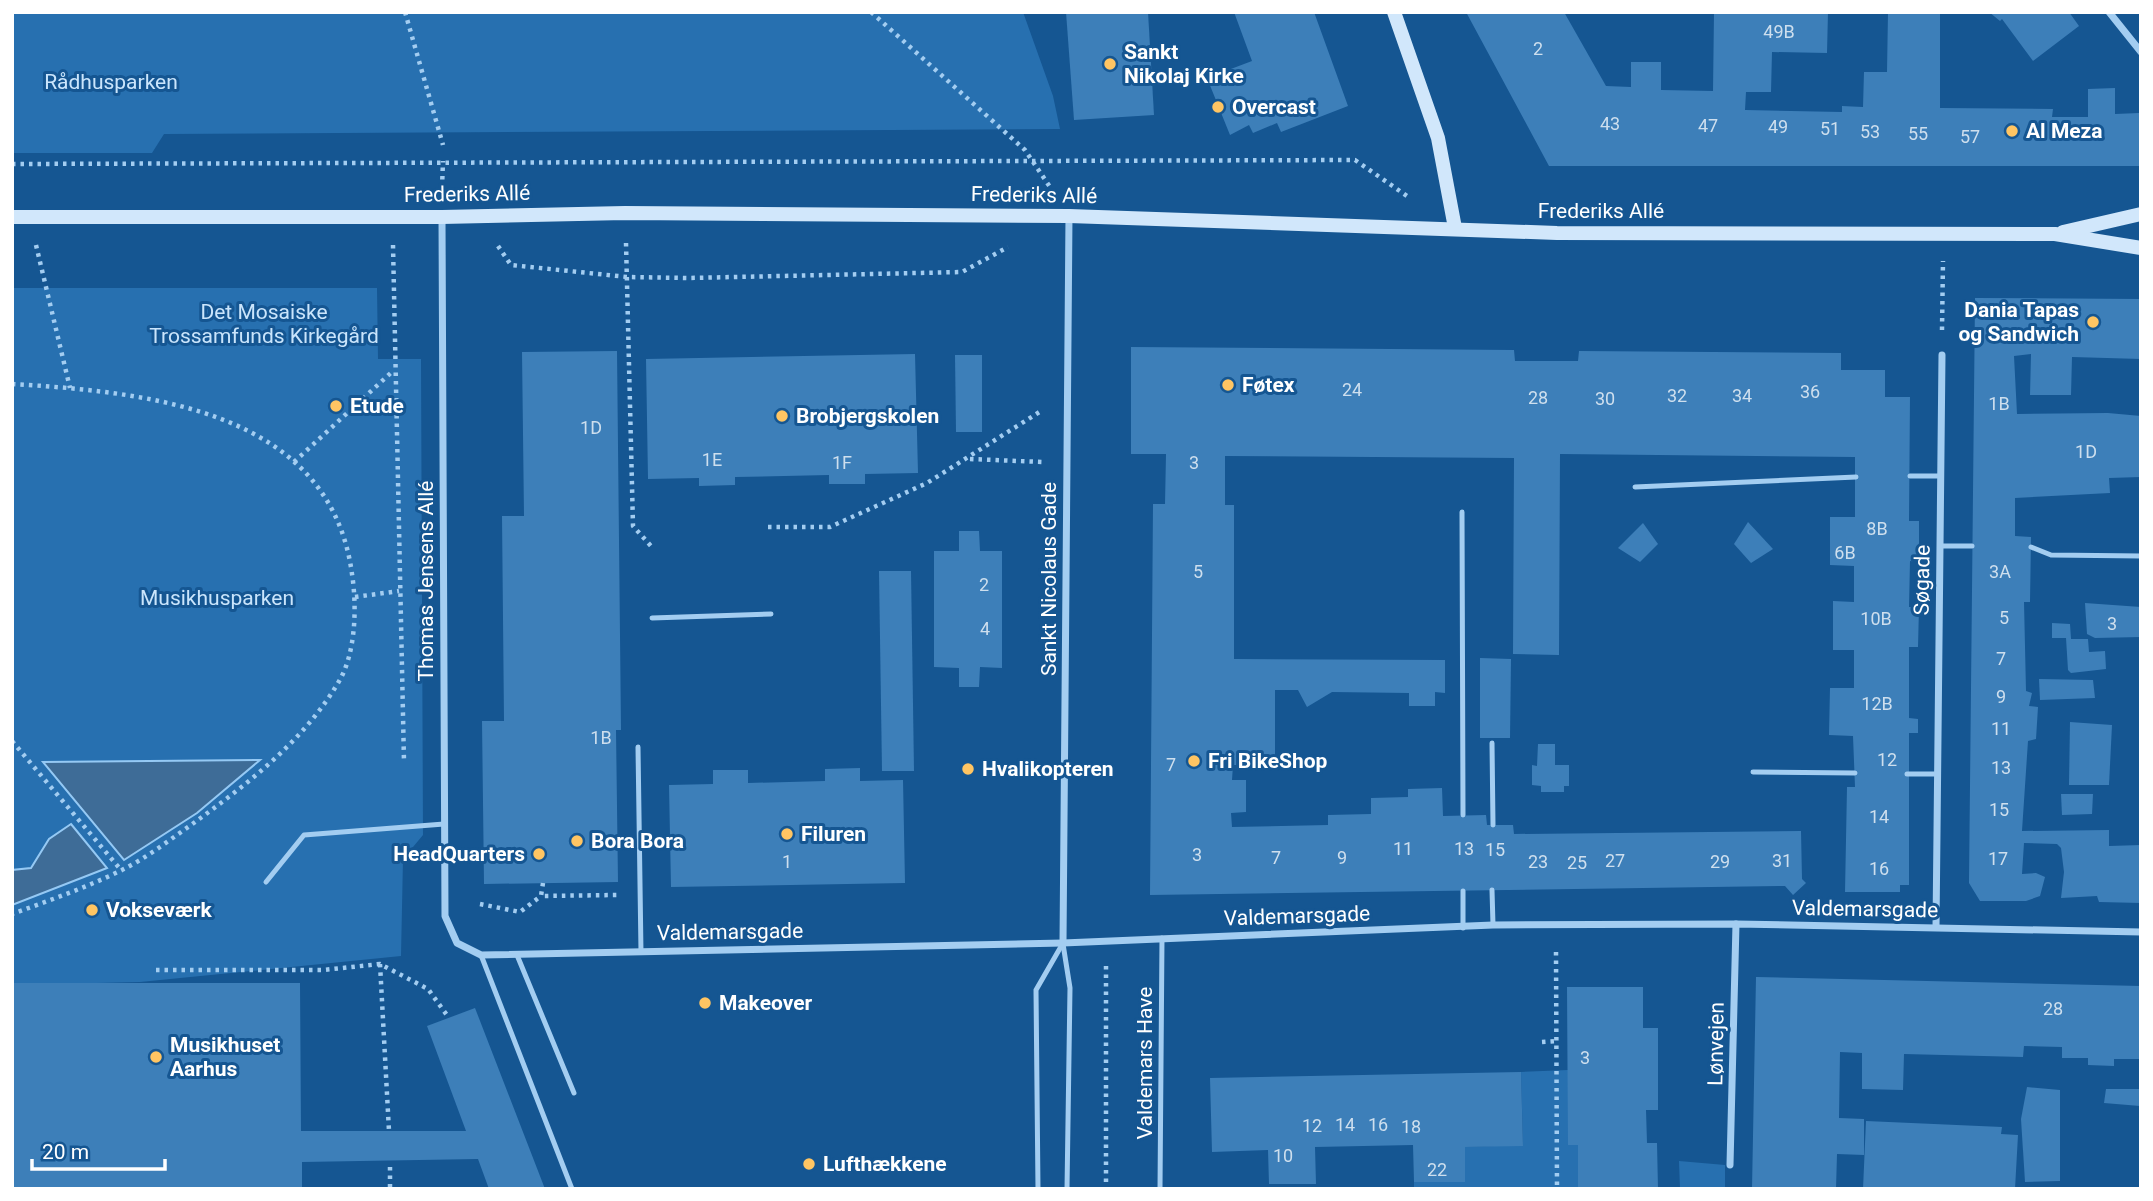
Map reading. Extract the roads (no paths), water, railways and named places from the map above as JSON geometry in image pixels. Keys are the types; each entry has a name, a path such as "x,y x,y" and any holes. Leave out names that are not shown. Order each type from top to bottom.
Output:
{"street":[{"path":"1394,12 1438,138 1455,228"},
{"path":"2109,12 2141,52"},
{"name":"Frederiks Allé","path":"12,217 625,213 1069,216 1558,233 2055,234 2141,248"},
{"name":"Frederiks Allé","path":"2055,234 2141,214"},
{"name":"Thomas Jensens Allé","path":"442,216 445,916 457,943"},
{"name":"Sankt Nicolaus Gade","path":"1063,943 1069,216"},
{"name":"Søgade","path":"1936,927 1942,355"},
{"name":"Valdemarsgade","path":"457,943 481,955 517,955 1063,943 1493,925 1736,923 2141,932"},
{"name":"Lønvejen","path":"1730,1165 1736,923"}],"lane":[{"path":"1910,476 1941,477"},
{"path":"1635,486 1856,477"},
{"path":"1461,512 1463,815"},
{"path":"1940,546 1972,546"},
{"path":"2031,547 2051,555 2141,556"},
{"path":"652,618 771,614"},
{"path":"1492,743 1493,825"},
{"path":"638,747 640,952"},
{"path":"1753,772 1855,773"},
{"path":"1907,774 1937,774"},
{"path":"266,882 304,835 444,824"},
{"path":"1492,890 1493,925"},
{"path":"1463,891 1463,928"},
{"name":"Valdemars Have","path":"1160,1189 1162,938"},
{"path":"1038,1189 1036,990 1063,943"},
{"path":"1063,943 1070,988 1067,1189"},
{"path":"481,955 572,1189"},
{"path":"517,955 574,1093"}],"place":[{"name":"Sankt Nikolaj Kirke","path":"1110,64"},
{"name":"Overcast","path":"1218,107"},
{"name":"Al Meza","path":"2012,131"},
{"name":"Dania Tapas og Sandwich","path":"2093,322"},
{"name":"Føtex","path":"1228,385"},
{"name":"Etude","path":"336,406"},
{"name":"Brobjergskolen","path":"782,416"},
{"name":"Fri BikeShop","path":"1194,761"},
{"name":"Hvalikopteren","path":"968,769"},
{"name":"Filuren","path":"787,834"},
{"name":"Bora Bora","path":"577,841"},
{"name":"HeadQuarters","path":"539,854"},
{"name":"Vokseværk","path":"92,910"},
{"name":"Makeover","path":"705,1003"},
{"name":"Musikhuset Aarhus","path":"156,1057"},
{"name":"Lufthækkene","path":"809,1164"}],"park label":[{"name":"Rådhusparken","path":"111,82"},
{"name":"Det Mosaiske Trossamfunds Kirkegård","path":"264,324"},
{"name":"Musikhusparken","path":"217,598"}]}
